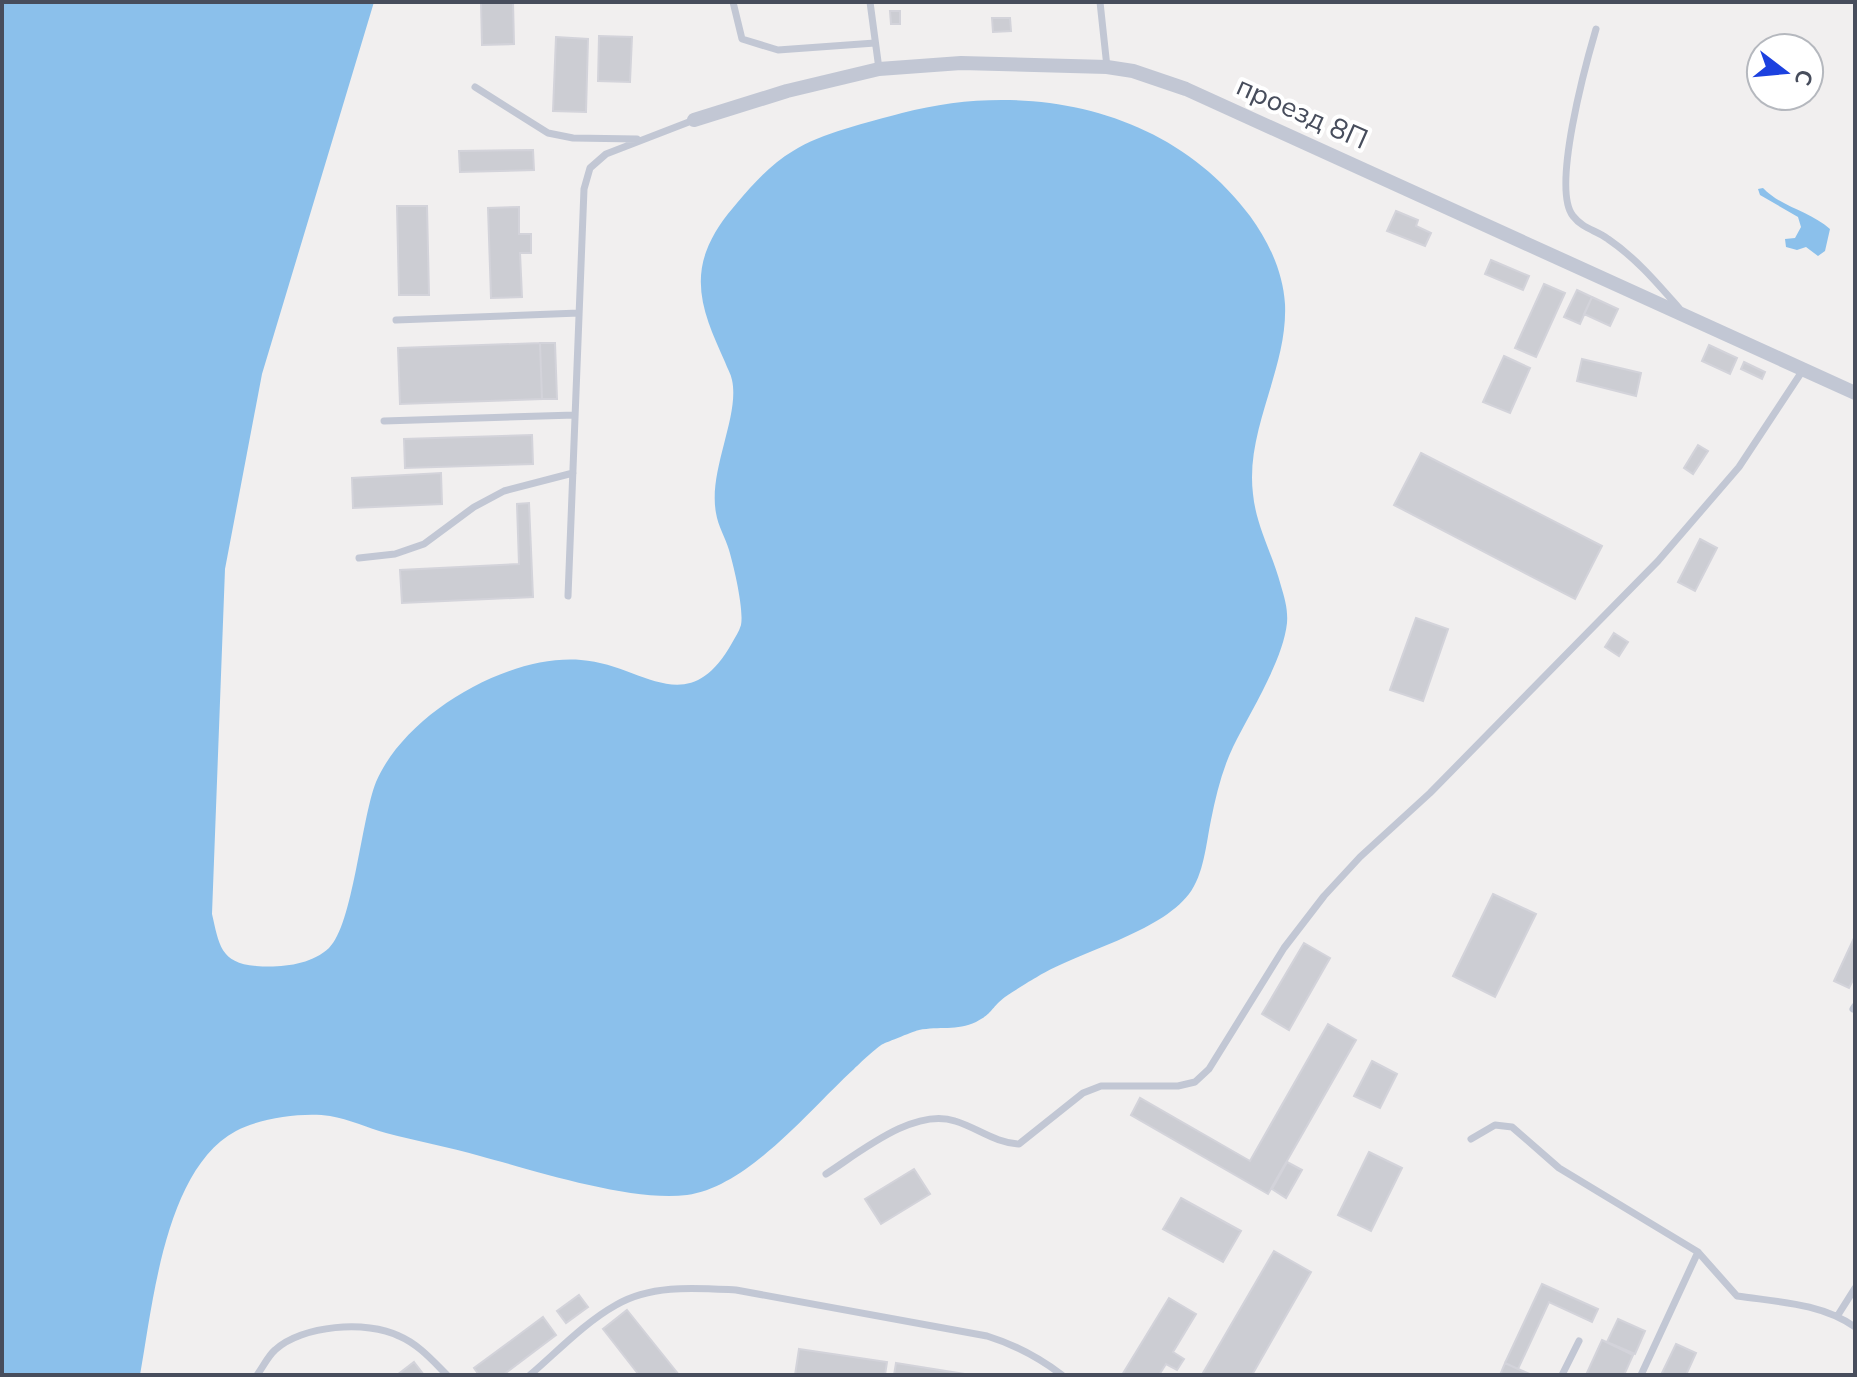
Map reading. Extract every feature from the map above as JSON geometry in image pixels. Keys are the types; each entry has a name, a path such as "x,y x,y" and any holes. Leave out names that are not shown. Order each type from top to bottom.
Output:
{"street":[{"name":"проезд 8П","path":"694,120 787,91 879,69 961,63 1107,67 1133,71 1186,89 1855,393"}],"lane":[{"path":"733,2 742,39 778,50 875,43"},
{"path":"870,2 879,69"},
{"path":"1100,2 1107,67"},
{"path":"1596,29 1578,93 1570,143 1569,212 1582,227 1606,236 1639,263 1687,317"},
{"path":"475,87 548,133 573,138 643,139"},
{"path":"568,596 584,189 590,168 606,154 694,120"},
{"path":"396,320 579,313"},
{"path":"826,1174 894,1131 914,1122 952,1119 1003,1144 1019,1144 1083,1093 1101,1086 1178,1086 1195,1082 1209,1069 1284,948 1324,896 1658,561 1739,467 1803,370"},
{"path":"384,421 575,415"},
{"path":"359,558 395,554 424,544 474,507 504,491 573,473"},
{"path":"1471,1139 1495,1125 1512,1127 1530,1139 1559,1168 1698,1252 1737,1296 1807,1306 1838,1315 1855,1327"},
{"path":"1641,1375 1698,1252"},
{"path":"530,1375 616,1305 634,1297 670,1289 701,1288 736,1290 987,1336 1014,1345 1062,1375"},
{"path":"1838,1315 1855,1288"},
{"path":"257,1375 275,1350 300,1334 328,1328 375,1328 399,1335 422,1350 447,1375"},
{"path":"1562,1375 1579,1341"}],"water":[{"path":"2,2 374,2 262,374 225,569 212,914 220,943 228,956 244,964 285,966 304,962 329,948 344,918 376,782 390,757 410,733 462,693 491,678 552,661 581,660 603,664 662,683 681,685 698,680 715,667 732,643 742,618 736,577 717,518 715,497 733,394 731,378 708,322 702,294 702,266 712,238 756,182 777,162 804,145 902,113 950,104 998,100 1046,103 1093,112 1138,127 1179,150 1217,179 1250,216 1269,247 1281,280 1285,304 1284,328 1260,422 1252,470 1255,506 1284,595 1287,623 1273,670 1226,765 1201,868 1189,894 1159,920 1031,981 1005,997 976,1022 919,1030 880,1045 755,1162 733,1178 687,1195 638,1194 583,1184 330,1116 282,1117 246,1126 212,1149 193,1175 178,1206 157,1276 140,1375 2,1375"},
{"path":"1763,188 1778,200 1830,229 1825,251 1818,256 1806,247 1797,250 1786,247 1785,239 1795,238 1801,227 1798,217 1760,195 1758,189"}],"building":[{"path":"481,2 513,2 514,44 482,45"},
{"path":"890,11 900,11 900,24 891,24"},
{"path":"992,18 1010,18 1011,31 993,32"},
{"path":"599,36 632,37 630,82 598,81"},
{"path":"556,37 588,39 586,112 553,111"},
{"path":"533,150 534,170 460,172 459,151"},
{"path":"397,206 427,206 429,295 399,295"},
{"path":"519,207 519,234 531,234 531,253 520,253 522,297 491,298 488,208"},
{"path":"1396,211 1418,220 1416,226 1431,233 1425,246 1387,231"},
{"path":"1491,260 1529,276 1523,290 1485,274"},
{"path":"1544,284 1565,293 1536,357 1515,348"},
{"path":"1577,290 1592,297 1580,324 1564,317"},
{"path":"1592,297 1618,309 1610,326 1584,314"},
{"path":"540,343 555,343 557,399 542,399"},
{"path":"540,343 542,399 400,404 398,348"},
{"path":"1709,345 1737,358 1730,374 1702,361"},
{"path":"1504,356 1530,368 1510,413 1483,402"},
{"path":"1582,359 1641,373 1636,396 1577,381"},
{"path":"1744,362 1765,372 1762,379 1741,369"},
{"path":"532,435 533,464 405,468 404,439"},
{"path":"1698,445 1708,451 1693,474 1684,468"},
{"path":"1421,453 1602,546 1575,599 1394,505"},
{"path":"441,473 442,504 353,508 352,478"},
{"path":"529,503 533,597 402,603 400,570 519,564 517,504"},
{"path":"1700,539 1717,548 1695,591 1678,582"},
{"path":"1416,618 1448,629 1423,701 1390,690"},
{"path":"1614,633 1628,642 1619,656 1605,647"},
{"path":"1493,894 1536,914 1495,997 1453,976"},
{"path":"1855,936 1855,976 1849,988 1834,981"},
{"path":"1304,943 1330,958 1289,1030 1262,1014"},
{"path":"1328,1024 1356,1040 1268,1194 1131,1115 1140,1098 1250,1161"},
{"path":"1372,1061 1397,1074 1380,1108 1354,1096"},
{"path":"1369,1152 1402,1168 1371,1231 1338,1215"},
{"path":"1287,1162 1302,1170 1286,1198 1272,1189"},
{"path":"914,1169 930,1194 881,1224 865,1199"},
{"path":"1181,1198 1241,1231 1223,1262 1163,1229"},
{"path":"1274,1251 1311,1272 1252,1375 1206,1375 1203,1373"},
{"path":"1542,1284 1598,1309 1592,1322 1549,1302 1518,1369 1505,1363"},
{"path":"579,1295 588,1307 566,1323 557,1311"},
{"path":"1169,1298 1196,1314 1173,1352 1184,1359 1177,1370 1166,1364 1159,1375 1122,1375"},
{"path":"627,1310 679,1375 639,1375 603,1329"},
{"path":"543,1317 556,1335 503,1375 479,1375 474,1368"},
{"path":"1618,1319 1645,1331 1635,1354 1607,1342"},
{"path":"1602,1340 1633,1355 1624,1375 1586,1375"},
{"path":"1676,1344 1696,1353 1686,1375 1661,1375"},
{"path":"799,1349 887,1362 885,1375 795,1375"},
{"path":"414,1362 424,1375 397,1375"},
{"path":"896,1363 971,1375 894,1375"},
{"path":"1505,1363 1518,1369 1532,1375 1500,1375"}]}
